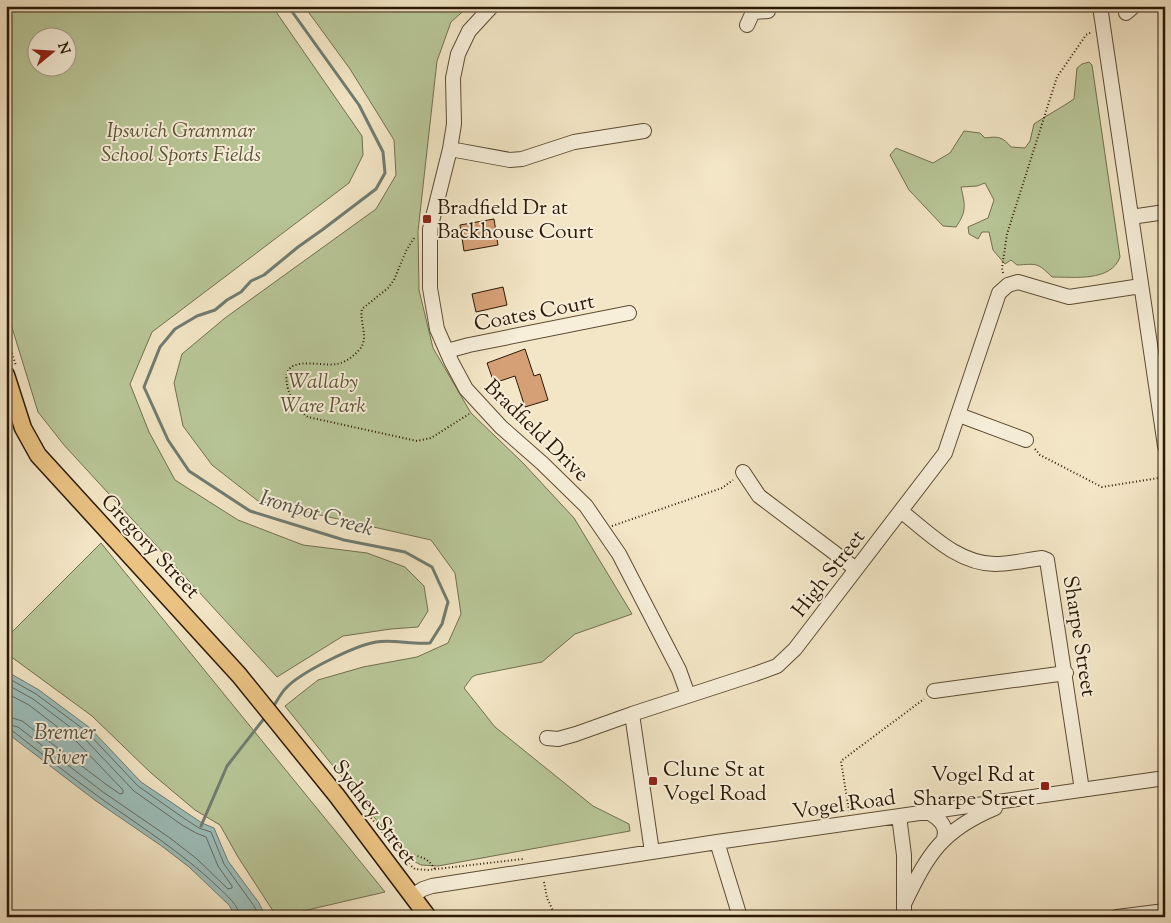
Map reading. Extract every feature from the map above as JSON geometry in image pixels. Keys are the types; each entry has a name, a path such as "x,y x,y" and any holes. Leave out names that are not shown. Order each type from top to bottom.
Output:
{"main road":[{"name":"Gregory Street","path":"12,373 23,428 38,455 239,675 288,734"},
{"name":"Sydney Street","path":"288,734 428,917"}],"street":[{"name":"Bradfield Drive","path":"492,6 470,31 458,54 453,78 454,124 450,150 430,229 430,288 437,329 466,389 501,427 542,463 586,506 619,554 679,670 688,695"},
{"path":"1100,6 1165,446"},
{"path":"747,25 752,9 768,11"},
{"path":"450,150 516,160 528,158 574,142 644,131"},
{"path":"1131,217 1165,212"},
{"path":"1008,285 1018,282 1068,297 1141,286"},
{"name":"High Street","path":"547,738 558,739 576,734 777,666 795,649 946,453 999,293 1008,285"},
{"name":"Coates Court","path":"447,351 629,313"},
{"path":"959,415 1026,440"},
{"path":"743,472 760,496 856,569"},
{"name":"Sharpe Street","path":"902,512 956,554 976,562 996,564 1042,558 1047,560 1066,673 1082,790"},
{"path":"934,691 1066,673"},
{"path":"632,714 652,852"},
{"name":"Vogel Road","path":"412,896 432,886 717,842 1165,778"},
{"path":"904,910 926,860 944,838 973,817 1012,800"},
{"path":"928,812 943,825 944,838"},
{"path":"899,816 904,855 904,910"},
{"path":"717,842 740,917"},
{"path":"904,855 914,862 926,860"},
{"path":"1117,917 1165,910"}],"path":[{"path":"1008,285 1002,268 1007,234 1057,77 1086,35 1103,27"},
{"path":"414,238 406,251 394,280 362,309 364,339 360,349 349,359 336,364 303,363 288,369 286,374 287,387 300,412 308,417 417,441 430,438 469,414"},
{"path":"6,333 12,373"},
{"path":"1026,440 1040,455 1102,487 1165,477"},
{"path":"602,530 722,488 743,472"},
{"path":"851,823 841,761 934,691"},
{"path":"368,814 400,856 415,869 435,869 530,858"},
{"path":"400,856 418,855 432,864 435,869"},
{"path":"543,877 547,898 556,917"}],"green space":[{"name":"Ipswich Grammar School Sports Fields","path":"6,6 272,6 362,136 363,155 349,183 152,332 130,384 149,432 175,480 238,520 303,545 367,553 405,567 424,586 428,611 418,627 343,636 277,677 64,445 38,412 6,308"},
{"name":"Wallaby Ware Park","path":"304,6 469,6 451,22 437,61 418,231 419,290 433,348 471,413 523,463 574,518 632,614 575,634 542,662 476,675 472,677 464,688 495,727 593,806 629,824 630,831 438,866 421,865 406,857 285,706 318,680 363,667 417,657 448,643 461,614 455,573 431,540 258,501 212,465 183,426 174,383 182,354 225,318 376,209 396,175 394,140 350,69"},
{"path":"1089,62 1092,65 1120,257 1109,271 1091,276 1052,277 1040,266 1029,264 1017,265 1011,260 1005,264 993,250 989,232 982,232 978,239 969,234 968,227 988,218 994,200 985,183 977,186 961,187 964,208 962,217 956,227 943,226 909,190 890,155 896,148 933,163 950,153 964,131 980,133 985,138 1000,138 1011,147 1025,148 1030,141 1034,124 1074,99 1077,68"},
{"path":"101,543 385,892 277,917 238,857 220,825 195,810 151,773 92,716 6,653 6,638"}],"water":[{"name":"Bremer River","path":"6,671 39,690 90,728 141,782 202,823 214,828 228,861 259,903 266,917 236,917 229,905 189,867 96,801 11,736 6,735"}],"building":[{"path":"494,219 498,245 464,251 460,225"},
{"path":"503,287 507,305 476,312 472,294"},
{"path":"525,349 534,376 540,374 548,400 525,407 515,376 494,383 487,363"}],"waterway":[{"name":"Ironpot Creek","path":"273,707 284,690 303,675 315,667 366,644 383,641 430,643 442,624 448,602 432,567 405,552 344,540 250,511 189,471 168,440 144,387 160,347 175,329 197,316 215,310 241,292 251,281 264,275 298,247 376,189 385,173 383,152 359,105 288,6"},
{"name":"Ironpot Creek","path":"201,826 227,766 266,716"}],"place":[{"name":"Bradfield Dr at Backhouse Court","path":"427,219"},
{"name":"Clune St at Vogel Road","path":"653,781"},
{"name":"Vogel Rd at Sharpe Street","path":"1045,786"}]}
